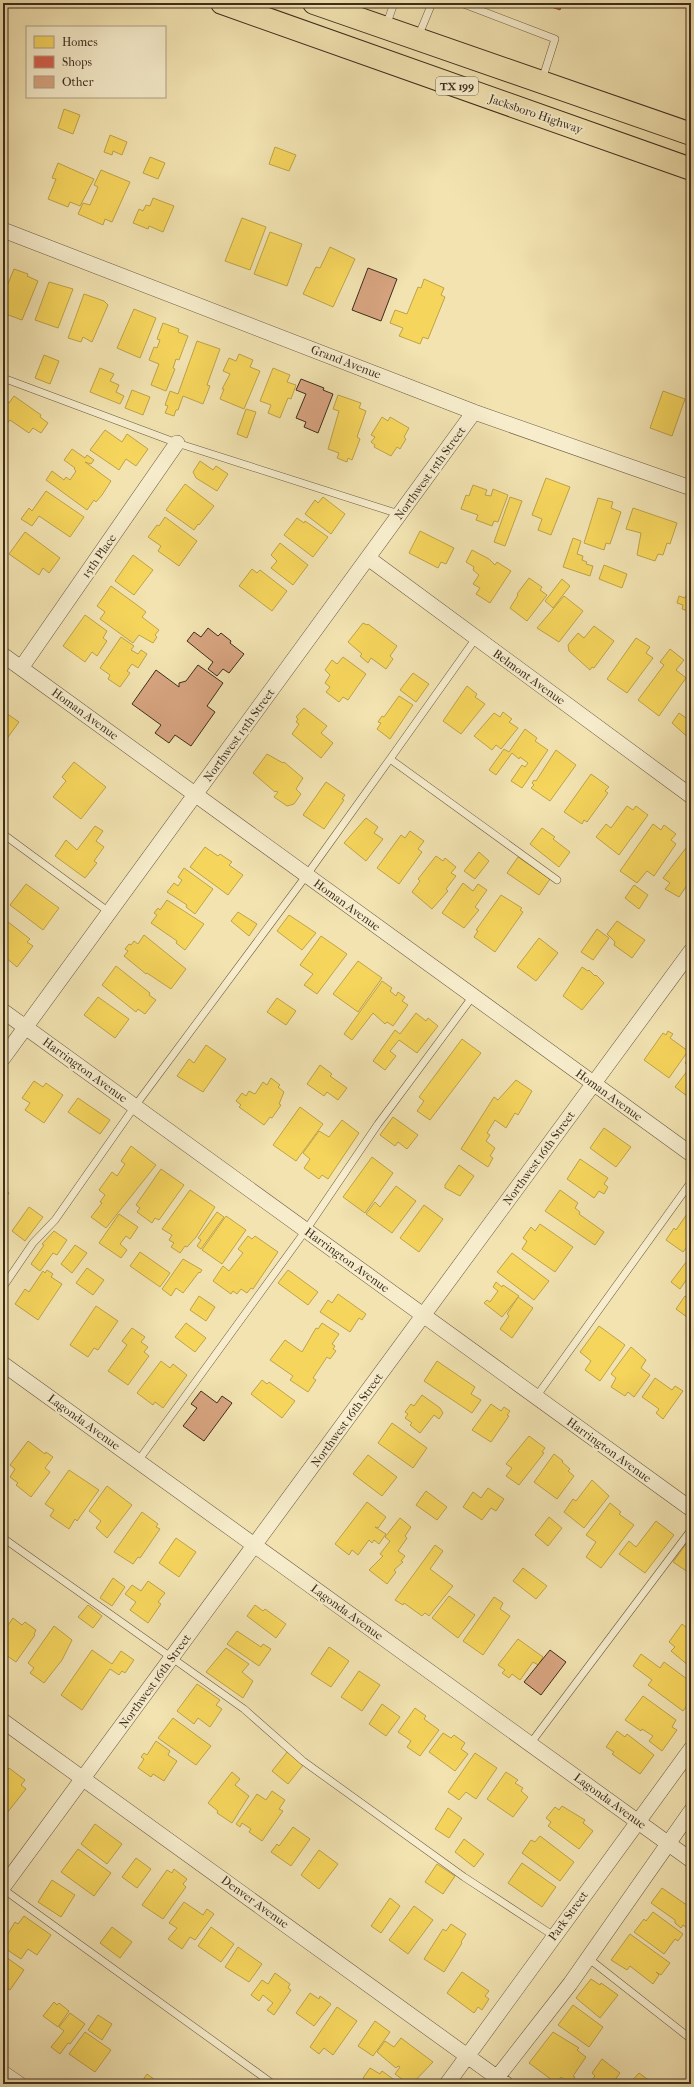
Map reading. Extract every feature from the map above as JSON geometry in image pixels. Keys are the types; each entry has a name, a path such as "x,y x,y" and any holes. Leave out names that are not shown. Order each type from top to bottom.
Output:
{"main road":[{"name":"Jacksboro Highway","path":"222,3 691,168"},
{"name":"TX 199","path":"314,3 691,134"},
{"path":"595,134 606,105"}],"street":[{"name":"Grand Avenue","path":"3,230 474,412 691,488"},
{"name":"Northwest 15th Street","path":"3,1058 474,412"},
{"name":"15th Place","path":"21,668 177,443"},
{"name":"Belmont Avenue","path":"368,558 691,796"},
{"name":"Homan Avenue","path":"3,655 691,1154"},
{"name":"Northwest 16th Street","path":"3,1888 691,951"},
{"name":"Harrington Avenue","path":"3,1011 691,1509"},
{"name":"Lagonda Avenue","path":"3,1364 691,1860"},
{"name":"Denver Avenue","path":"3,1721 466,2055 499,2082"},
{"name":"Park Street","path":"447,2084 466,2055 691,1749"},
{"path":"499,2082 691,1811"},
{"path":"3,2073 19,2084"}],"lane":[{"path":"385,28 394,3"},
{"path":"417,39 432,3"},
{"path":"461,3 555,39 541,82"},
{"path":"3,378 177,443 400,514"},
{"path":"3,1287 33,1243 55,1220 135,1106 306,876 476,638"},
{"path":"390,759 557,880"},
{"path":"3,834 109,912"},
{"path":"138,1461 306,1230 382,1118 473,996"},
{"path":"536,1397 691,1182"},
{"path":"530,1744 691,1530"},
{"path":"3,1538 244,1709 310,1765 464,1877 554,1936"},
{"path":"3,1888 273,2084"},
{"path":"588,1958 691,2038"}],"building: Homes":[{"path":"64,109 80,115 73,134 58,128"},
{"path":"110,135 127,142 122,155 113,151 112,155 104,152"},
{"path":"275,147 296,155 289,171 269,164"},
{"path":"150,157 165,163 158,179 143,173"},
{"path":"58,163 94,179 80,206 70,202 68,207 48,199 56,179 52,178"},
{"path":"101,170 130,182 112,222 105,219 103,225 78,214 83,203 90,205 98,187 94,185"},
{"path":"153,198 174,206 163,232 149,226 148,229 133,223 139,209 143,211 146,205 150,206"},
{"path":"242,218 266,227 250,270 225,261"},
{"path":"270,232 302,244 287,286 254,274"},
{"path":"330,247 355,259 333,307 303,294 316,267 320,268"},
{"path":"14,269 28,274 27,276 38,281 22,320 3,313 3,296"},
{"path":"424,279 444,288 441,295 445,297 428,339 423,337 420,344 399,336 403,328 390,323 395,310 407,314 418,287 421,288"},
{"path":"49,282 73,289 58,328 35,320"},
{"path":"84,294 104,301 108,305 92,342 83,337 81,342 68,338"},
{"path":"134,309 156,318 140,358 117,348"},
{"path":"163,323 179,329 178,332 188,336 179,360 176,359 173,368 175,369 166,391 151,385 159,364 149,360 154,347 157,348 160,340 157,339"},
{"path":"197,341 220,349 207,385 210,386 203,404 183,396 174,416 165,413 168,406 165,405 170,391 178,394"},
{"path":"239,354 253,360 250,367 260,371 244,409 220,399 224,389 222,389 230,374 223,371 229,358 236,361"},
{"path":"44,355 59,361 50,384 35,378"},
{"path":"100,368 114,374 110,381 119,385 116,392 124,396 120,404 90,392"},
{"path":"273,368 290,375 287,382 296,385 291,399 288,398 280,418 268,413 271,405 260,401"},
{"path":"132,390 150,397 143,415 125,408"},
{"path":"663,391 685,399 672,436 650,428"},
{"path":"338,395 361,403 359,408 366,411 357,437 360,439 352,460 348,458 347,462 337,458 339,453 328,449 339,411 333,409"},
{"path":"14,396 41,415 40,417 48,423 41,433 33,428 29,433 10,420 6,425 3,423 3,399 9,403"},
{"path":"246,409 256,412 247,438 237,434"},
{"path":"382,417 388,421 390,417 409,428 404,437 406,439 400,449 397,447 391,456 374,447 375,445 371,442 375,437 371,435"},
{"path":"105,430 122,442 127,434 148,449 136,466 126,459 119,470 90,450"},
{"path":"72,449 85,458 87,455 94,460 91,464 85,462 111,481 102,495 96,502 94,500 87,510 46,480 52,471 64,480 66,477 70,480 76,471 74,469 75,468 64,460"},
{"path":"200,461 213,470 216,466 228,474 217,491 196,478 193,472"},
{"path":"546,478 570,487 551,535 538,530 542,519 532,515"},
{"path":"185,484 214,506 194,530 166,510"},
{"path":"473,485 487,490 485,495 491,496 493,489 508,495 498,522 494,521 492,526 476,520 478,515 461,509 466,495 469,496"},
{"path":"46,491 84,517 70,537 39,516 32,526 21,519 29,508 32,511"},
{"path":"323,497 345,514 331,534 305,514 315,500 318,503"},
{"path":"510,497 522,501 505,546 494,542"},
{"path":"598,498 613,502 611,508 621,512 610,544 606,543 604,550 584,543"},
{"path":"633,508 677,523 670,544 667,543 663,555 658,554 655,561 637,555 641,533 626,529"},
{"path":"165,517 197,541 179,566 158,551 161,546 148,537 157,525 159,526"},
{"path":"297,518 304,523 305,521 328,537 313,557 284,535"},
{"path":"420,531 454,548 446,564 441,562 438,568 409,553"},
{"path":"25,532 60,558 49,573 43,568 39,575 9,554"},
{"path":"573,538 581,541 577,554 583,556 582,560 587,562 586,564 593,566 590,576 563,567"},
{"path":"280,543 308,565 293,585 271,568 277,561 271,555"},
{"path":"472,550 489,559 495,565 497,562 511,571 490,603 476,594 480,588 473,584 479,575 473,570 474,567 466,562"},
{"path":"133,555 153,570 134,595 115,581"},
{"path":"604,565 627,574 622,588 599,579"},
{"path":"252,569 257,573 260,570 287,591 272,611 239,586"},
{"path":"529,578 542,587 540,590 547,595 527,621 510,608 518,595 517,594"},
{"path":"562,579 570,586 553,608 545,601"},
{"path":"111,586 146,612 142,617 159,630 155,635 157,637 153,643 139,635 133,643 100,619 105,612 97,606"},
{"path":"687,594 691,596 691,612 682,609 683,605 677,603 679,596 685,598"},
{"path":"564,596 583,611 559,642 537,628"},
{"path":"85,615 107,631 103,638 107,641 97,656 92,652 85,662 63,646"},
{"path":"363,623 368,624 397,646 390,656 393,659 386,669 371,658 368,663 360,656 362,654 348,642"},
{"path":"594,626 614,641 594,668 592,667 590,670 569,651 568,645 578,633 584,638"},
{"path":"121,637 134,646 131,650 138,654 141,650 147,654 138,668 132,664 127,671 130,673 120,687 108,679 110,675 100,668"},
{"path":"636,638 650,647 646,653 653,658 627,693 607,679"},
{"path":"670,649 684,660 676,670 686,678 659,716 638,700 664,665 660,662"},
{"path":"343,657 366,674 348,700 343,697 339,702 326,692 330,687 325,683 330,675 325,670 332,660 337,664"},
{"path":"413,673 429,684 416,702 400,690"},
{"path":"467,686 477,694 475,697 485,704 461,734 443,721"},
{"path":"399,696 413,705 390,739 377,729 381,723 378,722 382,716 384,717"},
{"path":"304,708 327,726 321,733 333,743 321,758 292,734 299,724 296,722 298,719 296,717"},
{"path":"691,709 691,740 672,723 679,713 686,718"},
{"path":"3,711 19,722 3,744"},
{"path":"503,712 512,719 509,722 518,728 501,749 496,745 492,750 474,736 494,713 500,717"},
{"path":"525,729 537,738 535,741 548,750 522,788 511,781 522,765 525,767 528,763 520,757 519,759 512,753 496,775 489,770 504,749 509,752"},
{"path":"556,750 576,765 550,801 531,788 534,785 532,783 534,780 536,781"},
{"path":"267,754 283,763 284,762 303,778 296,789 301,794 294,804 287,806 274,797 278,792 275,792 253,773"},
{"path":"74,762 106,787 81,819 53,797 66,781 62,777"},
{"path":"591,774 609,787 605,791 608,793 587,822 584,820 582,824 564,812"},
{"path":"326,782 345,795 342,799 344,800 324,829 303,815"},
{"path":"627,806 633,810 636,806 648,815 619,855 596,837 606,824 611,828"},
{"path":"366,818 378,827 374,833 383,839 366,861 344,843"},
{"path":"653,824 661,830 664,825 676,834 671,840 676,844 654,876 647,871 637,883 620,871"},
{"path":"95,826 103,831 96,841 104,847 94,861 97,863 85,878 55,856 66,840 77,850"},
{"path":"542,828 555,837 553,839 570,852 559,867 530,844"},
{"path":"410,831 424,841 418,849 422,852 399,884 377,868 401,835 405,838"},
{"path":"689,844 691,845 691,882 690,881 679,897 665,889 670,883 663,878"},
{"path":"205,847 218,856 220,854 232,862 229,865 243,875 228,895 190,867"},
{"path":"479,852 489,861 475,879 464,871"},
{"path":"436,856 443,861 445,858 456,867 451,873 456,876 446,889 448,891 432,909 412,892 420,881 418,879"},
{"path":"518,857 550,879 539,895 507,873"},
{"path":"184,868 213,889 195,914 186,907 187,905 167,892 174,883 178,886 182,880 178,877"},
{"path":"463,883 473,891 478,884 487,890 475,907 479,910 464,928 442,913"},
{"path":"26,884 59,908 43,930 10,905"},
{"path":"634,885 648,895 639,909 625,898"},
{"path":"501,895 522,908 520,910 523,912 495,952 474,937 478,931 476,930"},
{"path":"167,900 204,924 185,950 176,943 177,941 151,923 157,915 154,913 158,908 160,910"},
{"path":"238,912 257,924 249,936 231,921"},
{"path":"289,915 316,933 302,950 277,931"},
{"path":"3,918 30,939 27,942 33,946 17,967 5,957 8,953 3,949"},
{"path":"617,921 645,940 632,958 614,945 615,942 607,934"},
{"path":"597,929 609,938 593,960 581,952"},
{"path":"144,935 186,969 171,989 147,973 146,974 124,956 128,951 125,949 129,944 131,945 134,941 138,944"},
{"path":"321,936 347,954 317,994 304,985 313,974 300,965"},
{"path":"539,938 558,953 536,981 517,967"},
{"path":"358,961 382,978 358,1012 333,994"},
{"path":"116,966 150,993 149,995 156,1000 145,1014 138,1009 136,1012 102,985"},
{"path":"582,967 588,971 589,970 595,976 596,975 604,983 582,1010 563,996"},
{"path":"382,981 392,988 390,991 396,996 398,992 405,997 402,1001 408,1005 393,1026 387,1022 385,1024 373,1013 352,1040 344,1034"},
{"path":"98,997 129,1019 115,1038 84,1015"},
{"path":"277,998 296,1011 286,1025 267,1012"},
{"path":"416,1013 426,1021 428,1018 438,1026 417,1053 399,1040 390,1051 396,1056 385,1070 373,1061 395,1030 400,1034"},
{"path":"668,1031 673,1034 670,1038 688,1051 669,1078 644,1060 663,1033 666,1035"},
{"path":"462,1039 481,1053 430,1120 417,1111 424,1101 419,1097"},
{"path":"206,1045 226,1059 203,1092 177,1076 189,1059 194,1063"},
{"path":"691,1055 691,1066 685,1063"},
{"path":"320,1065 332,1074 330,1076 347,1088 338,1100 327,1092 324,1096 307,1084"},
{"path":"691,1066 691,1094 687,1096 675,1087"},
{"path":"271,1078 280,1085 278,1087 284,1092 279,1104 281,1105 272,1118 270,1117 264,1125 239,1107 241,1105 236,1101 242,1093 246,1096 249,1091 255,1094 263,1082 267,1085"},
{"path":"516,1080 532,1091 518,1115 515,1113 506,1128 495,1120 487,1133 490,1135 486,1141 495,1148 490,1156 493,1158 488,1167 461,1149 494,1097 498,1100"},
{"path":"34,1081 43,1087 46,1083 63,1095 44,1123 25,1110 30,1103 22,1098"},
{"path":"78,1098 110,1120 100,1134 68,1112"},
{"path":"300,1107 323,1124 296,1161 273,1145"},
{"path":"393,1117 418,1135 407,1149 398,1142 395,1146 380,1135"},
{"path":"342,1120 359,1133 328,1179 322,1175 319,1179 304,1168 310,1159 303,1153 319,1131 329,1137"},
{"path":"604,1128 631,1147 616,1167 590,1148"},
{"path":"131,1146 156,1165 106,1228 91,1217 102,1203 100,1202 105,1195 99,1190 112,1172 117,1176 125,1164 121,1161"},
{"path":"372,1157 393,1173 365,1213 343,1197"},
{"path":"580,1159 608,1178 604,1184 608,1187 604,1194 599,1191 594,1198 567,1179"},
{"path":"459,1165 474,1176 460,1196 445,1188 445,1185"},
{"path":"161,1169 184,1185 159,1220 155,1218 152,1223 137,1212 140,1208 136,1205"},
{"path":"396,1186 416,1201 392,1233 366,1214 375,1202 380,1207"},
{"path":"3,1188 9,1193 3,1202"},
{"path":"190,1190 215,1207 196,1237 187,1247 185,1246 180,1253 171,1247 174,1243 169,1240 172,1235 162,1229"},
{"path":"560,1190 578,1203 575,1208 580,1212 579,1214 604,1232 595,1245 545,1211"},
{"path":"424,1205 443,1219 419,1252 400,1238"},
{"path":"29,1207 43,1217 25,1241 12,1231"},
{"path":"691,1208 691,1245 689,1244 683,1252 666,1240 674,1228 676,1230"},
{"path":"217,1212 224,1217 201,1249 197,1246 201,1240 198,1238"},
{"path":"119,1214 138,1227 130,1239 126,1236 120,1244 127,1250 121,1258 99,1243"},
{"path":"226,1216 246,1230 222,1264 202,1250"},
{"path":"540,1224 573,1247 555,1272 522,1249 527,1241 523,1238 531,1227 535,1231"},
{"path":"54,1231 67,1240 57,1255 53,1253 40,1271 31,1264 44,1245 42,1244"},
{"path":"248,1236 252,1239 255,1236 278,1252 253,1289 251,1288 247,1293 241,1289 237,1294 233,1291 231,1294 213,1281 223,1266 229,1271 243,1253 238,1249"},
{"path":"75,1245 87,1253 72,1273 61,1264"},
{"path":"140,1252 170,1273 160,1287 130,1266"},
{"path":"512,1253 549,1281 534,1300 497,1272"},
{"path":"690,1257 691,1273 680,1289 671,1282"},
{"path":"183,1259 202,1270 183,1293 176,1288 171,1296 162,1289"},
{"path":"87,1268 104,1280 93,1295 76,1283"},
{"path":"47,1270 53,1274 51,1277 62,1284 38,1320 15,1304 25,1289 29,1292 43,1271 45,1273"},
{"path":"288,1270 318,1292 308,1305 278,1283"},
{"path":"496,1282 519,1296 502,1317 484,1303 487,1300 490,1302 498,1291 493,1287"},
{"path":"338,1294 366,1314 362,1320 359,1318 350,1332 320,1312 328,1300 332,1303"},
{"path":"199,1296 215,1307 206,1321 190,1310"},
{"path":"685,1296 691,1300 691,1320 676,1309"},
{"path":"518,1297 533,1308 512,1338 500,1329 509,1316 507,1314"},
{"path":"96,1306 118,1321 98,1350 94,1348 88,1357 70,1345"},
{"path":"186,1323 206,1338 195,1352 175,1337"},
{"path":"322,1323 339,1334 332,1344 335,1346 333,1349 336,1351 330,1359 327,1357 313,1378 316,1380 308,1392 290,1380 293,1376 270,1360 285,1340 302,1352 316,1328 318,1329"},
{"path":"599,1326 625,1345 600,1381 585,1370 591,1361 580,1352"},
{"path":"132,1328 145,1337 141,1342 148,1347 144,1352 149,1356 128,1385 108,1371 127,1345 122,1341"},
{"path":"631,1347 646,1360 641,1368 650,1375 634,1397 628,1392 625,1396 611,1387 616,1378 611,1374"},
{"path":"161,1361 170,1368 173,1364 187,1375 163,1408 155,1402 153,1405 137,1393"},
{"path":"437,1361 475,1387 471,1394 481,1400 472,1413 424,1381"},
{"path":"655,1378 672,1390 675,1386 683,1391 663,1419 656,1413 659,1409 642,1397"},
{"path":"262,1380 267,1384 269,1382 295,1401 282,1418 251,1394"},
{"path":"422,1395 440,1408 443,1413 439,1419 434,1415 420,1433 410,1425 412,1423 405,1418 408,1414 405,1412 411,1404 414,1406"},
{"path":"491,1404 501,1411 504,1407 510,1411 507,1415 509,1416 491,1442 472,1430"},
{"path":"392,1423 427,1448 413,1468 378,1443"},
{"path":"529,1436 545,1448 542,1452 544,1453 519,1485 506,1476 512,1468 506,1464"},
{"path":"28,1441 45,1454 46,1452 53,1457 45,1468 50,1472 31,1497 16,1485 18,1483 10,1477 15,1469 10,1465"},
{"path":"554,1454 563,1461 562,1462 570,1469 568,1471 574,1476 557,1499 534,1482"},
{"path":"368,1455 397,1477 382,1496 353,1474"},
{"path":"69,1470 99,1490 77,1521 75,1519 69,1529 50,1516 54,1510 45,1504"},
{"path":"592,1480 609,1496 584,1528 564,1512 573,1499 576,1501"},
{"path":"107,1486 132,1505 107,1538 96,1528 101,1521 89,1511"},
{"path":"488,1488 504,1499 496,1511 491,1508 482,1520 463,1507 473,1492 481,1498"},
{"path":"426,1491 447,1507 437,1520 416,1505"},
{"path":"367,1502 386,1517 378,1528 375,1527 386,1534 379,1544 374,1540 372,1543 369,1540 358,1555 352,1550 349,1555 335,1544"},
{"path":"610,1503 621,1512 619,1514 634,1525 601,1568 586,1557 596,1542 586,1535"},
{"path":"142,1512 158,1524 156,1527 160,1529 140,1558 138,1557 133,1564 114,1552"},
{"path":"549,1517 562,1528 548,1546 535,1535"},
{"path":"400,1518 411,1527 405,1536 407,1538 398,1551 405,1556 401,1561 403,1562 394,1570 396,1572 387,1584 369,1570 383,1556 380,1554 390,1541 385,1537"},
{"path":"656,1521 674,1535 645,1573 619,1554 629,1541 636,1547"},
{"path":"176,1538 196,1552 179,1577 159,1563"},
{"path":"686,1544 691,1547 691,1568 688,1572 673,1562"},
{"path":"435,1545 443,1551 430,1569 453,1586 429,1616 425,1613 422,1616 404,1603 403,1605 395,1600"},
{"path":"523,1568 547,1586 536,1599 513,1581"},
{"path":"113,1578 125,1587 112,1606 100,1598"},
{"path":"148,1581 165,1593 158,1602 161,1604 148,1623 130,1610 136,1602 125,1594 132,1585 141,1591"},
{"path":"449,1596 475,1615 458,1638 432,1618"},
{"path":"494,1597 503,1603 500,1609 510,1616 483,1655 463,1641"},
{"path":"3,1602 7,1605 4,1609 8,1612 3,1619"},
{"path":"88,1605 102,1616 93,1628 78,1617"},
{"path":"255,1605 263,1611 265,1609 286,1624 276,1638 247,1616"},
{"path":"13,1618 22,1625 25,1622 36,1630 35,1635 16,1662 3,1653 3,1632"},
{"path":"682,1624 691,1631 691,1665 689,1666 671,1651 675,1647 669,1642"},
{"path":"54,1626 72,1640 62,1660 44,1683 30,1673 34,1668 28,1663"},
{"path":"237,1631 261,1647 263,1644 271,1649 259,1666 227,1644"},
{"path":"518,1639 543,1657 538,1665 533,1662 520,1680 512,1674 509,1678 502,1673 505,1670 498,1665"},
{"path":"329,1647 349,1661 331,1687 311,1674"},
{"path":"226,1648 249,1664 242,1672 253,1681 243,1698 206,1672"},
{"path":"92,1650 112,1664 121,1651 134,1660 125,1673 122,1671 119,1675 110,1669 82,1710 61,1695"},
{"path":"641,1654 660,1668 664,1662 691,1682 691,1710 686,1707 683,1711 648,1685 652,1680 633,1666"},
{"path":"359,1671 380,1685 362,1711 341,1697"},
{"path":"197,1684 220,1700 216,1705 222,1709 210,1727 198,1718 194,1724 177,1711"},
{"path":"643,1696 676,1720 672,1727 677,1730 662,1751 649,1741 653,1736 642,1729 641,1731 625,1720"},
{"path":"382,1704 400,1717 386,1736 369,1724"},
{"path":"415,1708 426,1716 424,1719 439,1730 420,1756 407,1747 411,1741 398,1732"},
{"path":"173,1718 211,1746 196,1765 158,1738"},
{"path":"617,1731 625,1737 627,1734 654,1755 640,1774 612,1754 614,1752 606,1747"},
{"path":"443,1733 451,1738 454,1735 465,1743 461,1749 468,1754 455,1771 429,1752"},
{"path":"156,1741 170,1751 168,1755 177,1761 164,1781 153,1774 151,1777 138,1768 144,1759 141,1757 144,1753 147,1755"},
{"path":"288,1751 304,1764 288,1784 272,1771"},
{"path":"475,1753 497,1768 476,1799 466,1792 459,1800 448,1792"},
{"path":"9,1768 25,1780 21,1785 26,1789 3,1818 3,1776"},
{"path":"232,1772 240,1779 235,1785 249,1796 232,1823 217,1813 218,1811 208,1803"},
{"path":"506,1772 518,1780 515,1783 523,1788 521,1791 528,1797 513,1817 487,1799"},
{"path":"272,1791 285,1800 279,1809 283,1811 262,1841 249,1832 251,1829 242,1823 240,1827 236,1824 257,1794 266,1800"},
{"path":"562,1806 585,1820 583,1823 593,1831 579,1849 548,1826 551,1822 546,1818 555,1807 559,1810"},
{"path":"448,1808 462,1818 449,1838 435,1829"},
{"path":"95,1824 122,1844 107,1864 81,1844"},
{"path":"293,1827 310,1839 291,1866 271,1852 277,1844 279,1846"},
{"path":"540,1836 574,1862 560,1881 522,1853 531,1840 535,1842"},
{"path":"464,1839 484,1854 474,1867 455,1852"},
{"path":"78,1849 111,1873 94,1896 61,1872"},
{"path":"319,1850 338,1864 319,1889 301,1875"},
{"path":"136,1858 151,1869 137,1888 122,1877"},
{"path":"522,1863 556,1887 542,1907 508,1883"},
{"path":"437,1864 455,1876 443,1894 425,1882"},
{"path":"174,1869 187,1879 183,1884 186,1887 163,1919 142,1905 167,1870 172,1873"},
{"path":"52,1880 75,1895 61,1917 38,1902"},
{"path":"662,1888 691,1908 691,1931 683,1925 681,1928 675,1923 675,1920 651,1903"},
{"path":"390,1898 400,1906 381,1933 371,1926"},
{"path":"184,1902 203,1915 207,1909 214,1914 195,1940 190,1937 182,1949 168,1939 177,1928 169,1923"},
{"path":"414,1906 433,1920 408,1954 389,1940"},
{"path":"653,1912 683,1934 678,1941 675,1939 664,1954 634,1932 644,1919 646,1921"},
{"path":"24,1916 51,1935 37,1955 28,1949 21,1959 3,1947 3,1942 15,1922 18,1924"},
{"path":"451,1924 466,1934 444,1972 424,1959 443,1929 446,1931"},
{"path":"112,1927 132,1942 120,1958 100,1943"},
{"path":"211,1927 234,1944 221,1962 198,1946"},
{"path":"630,1934 670,1963 661,1975 656,1972 659,1975 653,1984 630,1966 627,1970 611,1960"},
{"path":"238,1947 262,1964 249,1982 225,1967"},
{"path":"3,1955 24,1970 10,1990 3,1985"},
{"path":"462,1972 489,1991 485,1996 489,1999 482,2010 478,2007 474,2013 447,1993"},
{"path":"275,1973 290,1984 288,1988 291,1990 274,2015 267,2010 273,2003 263,1995 259,2001 251,1995 262,1980 268,1984"},
{"path":"591,1979 600,1985 601,1983 618,1995 600,2018 576,1998"},
{"path":"310,1993 319,1999 320,1996 331,2004 314,2026 296,2013"},
{"path":"54,2002 57,2005 59,2003 69,2011 58,2027 43,2016"},
{"path":"573,2005 603,2027 589,2047 558,2025"},
{"path":"337,2007 357,2021 333,2055 324,2048 319,2054 310,2047"},
{"path":"70,2013 85,2024 70,2044 68,2043 60,2054 51,2047 64,2031 59,2027"},
{"path":"98,2015 112,2024 102,2040 88,2030"},
{"path":"375,2021 390,2032 373,2056 358,2046"},
{"path":"85,2032 111,2050 95,2072 69,2054"},
{"path":"553,2032 579,2048 577,2050 586,2057 573,2076 575,2077 571,2084 561,2077 556,2083 529,2063"},
{"path":"401,2038 433,2062 412,2084 409,2084 395,2074 400,2067 398,2066 396,2068 377,2052 385,2041 394,2047"},
{"path":"602,2059 620,2073 612,2084 589,2084 595,2076 592,2073"},
{"path":"370,2068 380,2074 382,2071 400,2084 370,2084 363,2078"},
{"path":"639,2073 654,2084 629,2084"},
{"path":"147,2074 159,2083 140,2084"}],"building: Shops":[{"path":"539,3 563,3 560,10"}],"building: Other":[{"path":"368,268 397,279 381,321 352,310"},
{"path":"301,379 324,388 323,390 333,394 318,433 304,427 306,422 296,418 306,394 296,390"},
{"path":"208,628 218,636 221,633 231,641 230,643 244,654 229,673 223,669 217,676 208,669 213,662 187,641 194,632 201,637"},
{"path":"198,665 223,683 207,706 215,712 191,746 175,735 169,743 155,733 161,725 132,704 156,670 179,687 179,683 186,681"},
{"path":"201,1391 217,1403 222,1396 232,1403 204,1441 183,1426 197,1408 191,1404"},
{"path":"550,1650 566,1662 541,1695 524,1682"}]}
